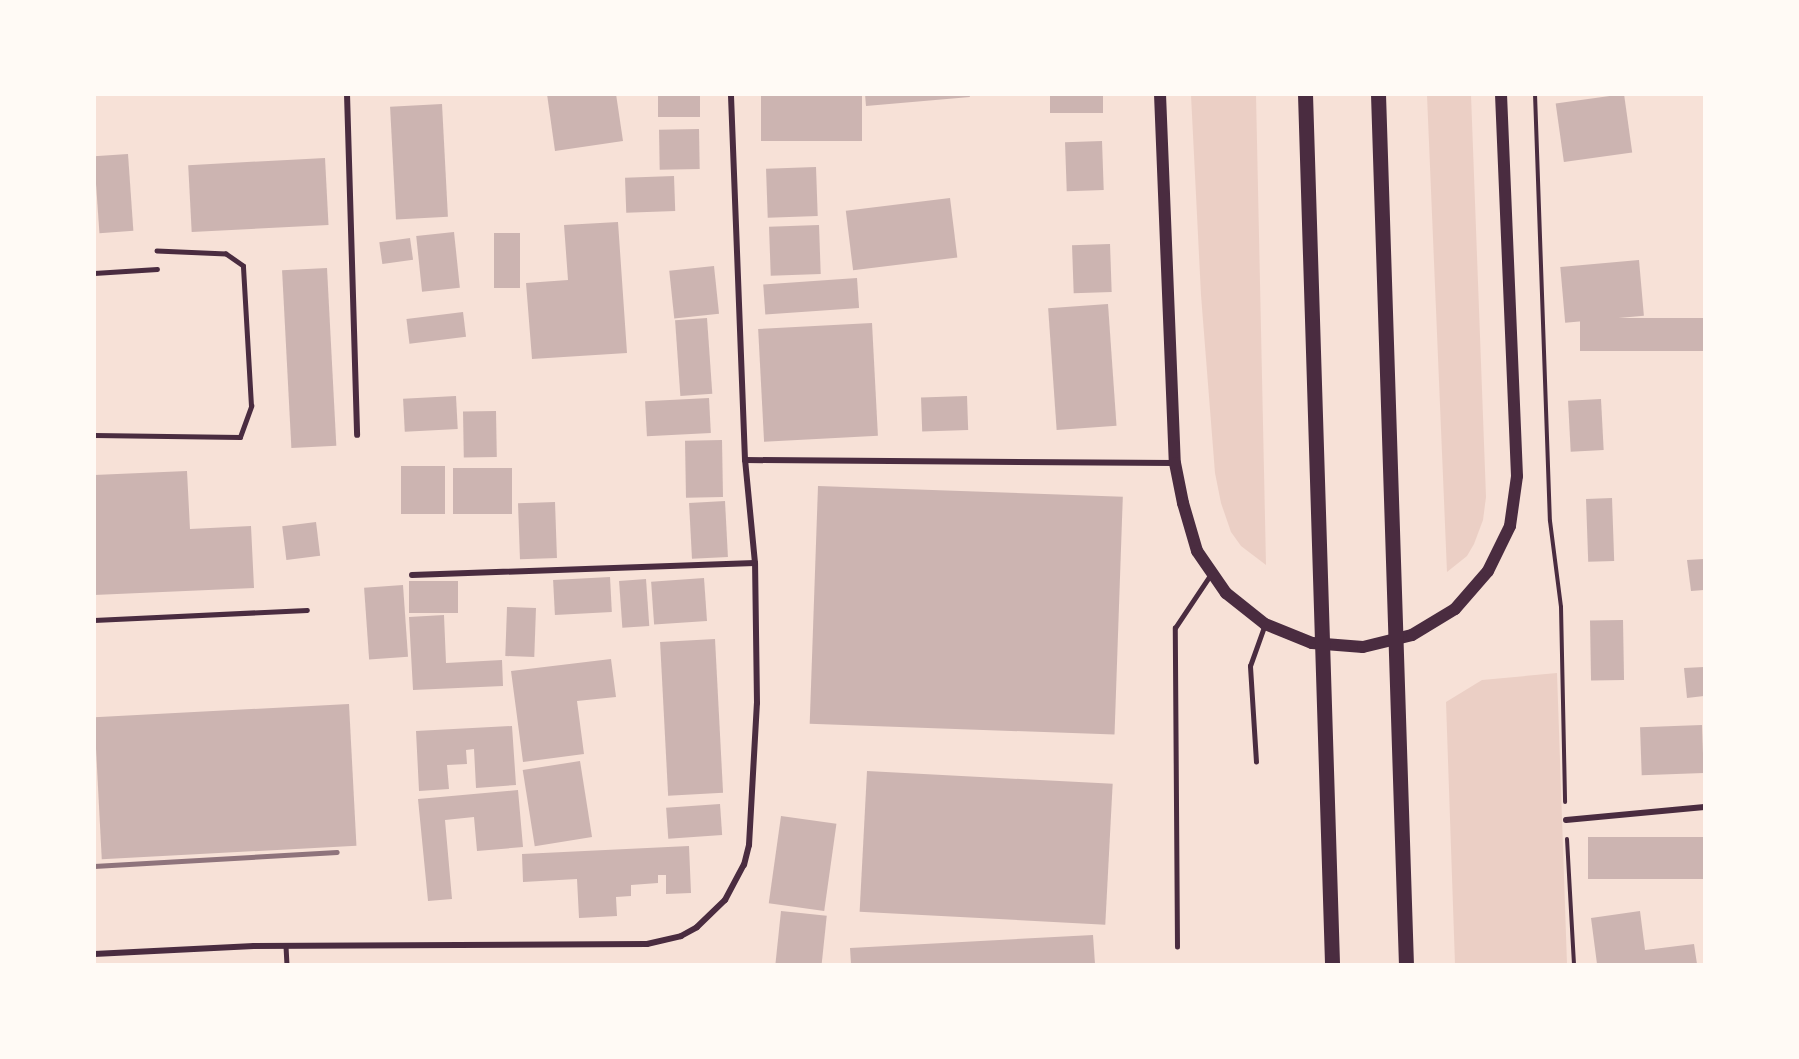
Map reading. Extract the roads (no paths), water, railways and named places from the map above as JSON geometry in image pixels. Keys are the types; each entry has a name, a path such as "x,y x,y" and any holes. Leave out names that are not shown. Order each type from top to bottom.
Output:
{"main road":[{"path":"1160,94 1175,462 1189,528 1197,551 1211,574 1232,599 1265,624 1312,643 1337,646 1363,646 1412,635 1455,609 1473,592 1501,549 1510,526 1517,476 1501,94"},
{"path":"1305,94 1332,964"},
{"path":"1378,94 1406,964"}],"street":[{"path":"346,94 357,435"},
{"path":"94,954 286,946 647,944 666,941 697,927 725,900 735,883 749,845 757,703 755,563 745,460 730,94"},
{"path":"745,460 1175,462"},
{"path":"412,575 755,563"},
{"path":"1566,820 1704,807"}],"lane":[{"path":"94,435 240,437 247,417 250,406 243,266 226,254 157,251"},
{"path":"94,273 157,269"},
{"path":"1177,947 1175,628 1211,574"},
{"path":"94,620 307,610"},
{"path":"1256,762 1250,666 1265,624"},
{"path":"286,946 287,964"}],"railway":[{"path":"94,866 337,852"}]}
